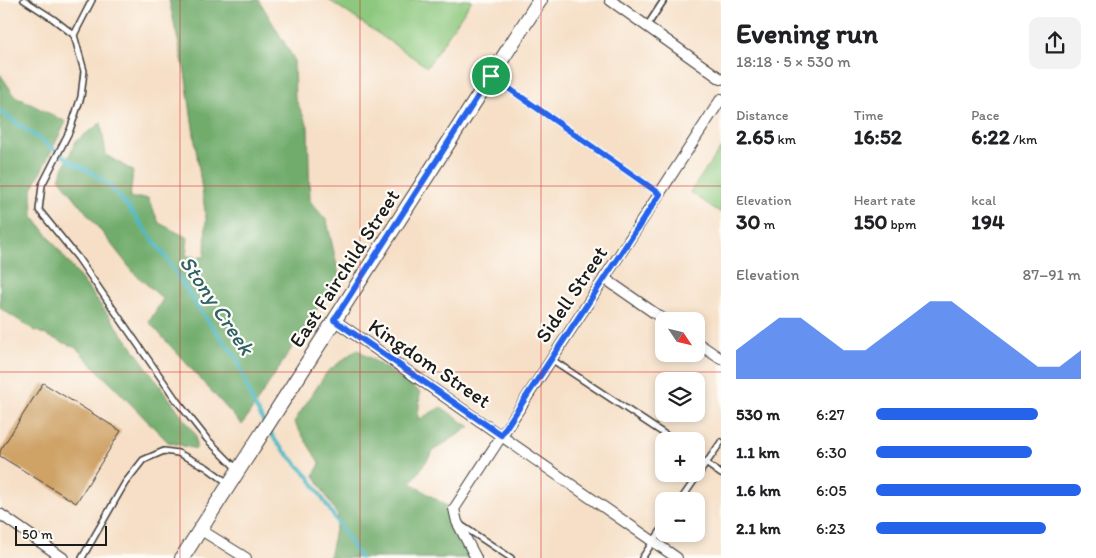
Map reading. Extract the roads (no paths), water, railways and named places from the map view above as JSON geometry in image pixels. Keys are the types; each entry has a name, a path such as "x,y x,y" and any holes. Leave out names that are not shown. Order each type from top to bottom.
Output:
{"street":[{"name":"East Fairchild Street","path":"182,558 540,0"},
{"path":"610,0 721,79"},
{"name":"Sidell Street","path":"457,522 454,509 721,100"},
{"path":"604,278 655,313"},
{"name":"Kingdom Street","path":"334,320 677,558"},
{"path":"705,348 721,359"},
{"path":"0,514 63,558"},
{"path":"457,522 476,558"},
{"path":"200,530 246,558"}],"lane":[{"path":"24,0 74,35 84,71 81,97 70,130 42,185 39,210 78,258 177,401 207,439 239,471"},
{"path":"74,35 92,0"},
{"path":"647,26 664,0"},
{"path":"491,76 660,194"},
{"path":"551,359 661,432"},
{"path":"686,492 721,442"},
{"path":"82,558 125,483 143,460 164,451 178,453 206,467 230,484"},
{"path":"706,463 721,474"},
{"path":"457,522 511,558"},
{"path":"642,558 655,539"}],"waterway":[{"name":"Stony Creek","path":"0,111 72,162 109,185 128,207 165,256 203,315 237,358 253,403 265,424"},
{"name":"Stony Creek","path":"269,430 277,443 309,477 360,558"}]}
